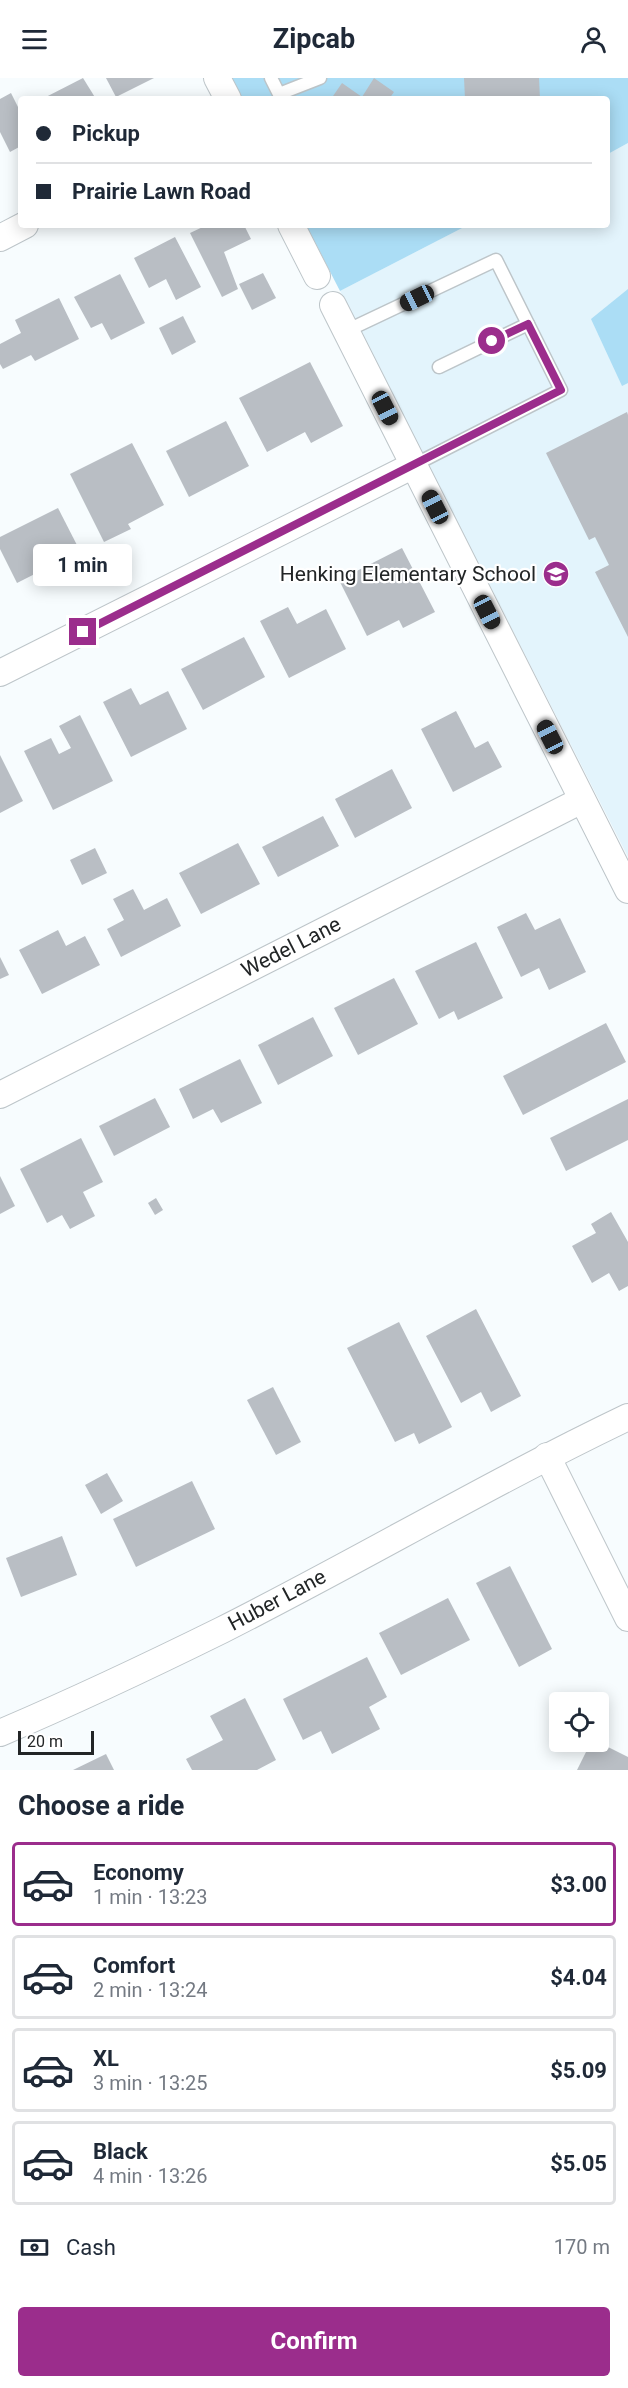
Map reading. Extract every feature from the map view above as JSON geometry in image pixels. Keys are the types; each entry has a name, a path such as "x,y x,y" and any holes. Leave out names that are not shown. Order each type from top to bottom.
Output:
{"street":[{"path":"217,78 226,96"},
{"path":"0,238 19,228"},
{"path":"293,228 317,276"},
{"path":"333,305 628,890"},
{"path":"0,673 414,465"},
{"name":"Wedel Lane","path":"0,1095 582,800"},
{"name":"Huber Lane","path":"0,1733 93,1693 222,1629 547,1456 628,1417"},
{"path":"547,1456 628,1618"}],"lane":[{"path":"271,78 279,94 320,78"},
{"path":"346,331 496,260 561,390 414,465"},
{"path":"439,368 528,324"}],"shaded area":[{"path":"232,78 628,78 628,143 610,153 610,96 241,96"},
{"name":"Henking Elementary School","path":"628,143 628,857 340,291 462,228 610,228 610,153"},
{"path":"308,228 462,228 340,291"},
{"path":"628,289 628,383 622,386 591,319"}],"building":[{"path":"83,78 94,96 48,96"},
{"path":"106,78 154,78 118,96 115,96"},
{"path":"374,78 394,92 391,96 363,96"},
{"path":"464,78 539,78 540,96 465,96"},
{"path":"342,83 361,96 333,96"},
{"path":"11,93 18,107 18,148 10,152 0,132 0,99"},
{"path":"201,228 246,228 251,239 224,252 238,289 222,297 190,233"},
{"path":"175,237 201,287 176,300 166,279 149,288 134,258"},
{"path":"263,273 276,298 252,310 239,284"},
{"path":"120,274 145,323 111,340 102,323 91,328 74,297"},
{"path":"59,298 79,339 35,361 31,355 3,369 0,364 0,344 21,333 15,320"},
{"path":"183,316 196,342 172,355 159,328"},
{"path":"310,362 343,426 311,443 305,432 267,452 239,398"},
{"path":"627,412 628,637 595,572 609,565 595,537 589,540 546,453"},
{"path":"226,421 249,466 189,497 166,451"},
{"path":"132,443 164,505 128,524 131,529 104,542 70,474"},
{"path":"58,508 80,551 17,583 0,549 0,537"},
{"path":"402,548 435,612 403,628 399,620 367,636 339,580"},
{"path":"288,607 297,624 326,609 346,649 289,678 260,621"},
{"path":"244,637 265,677 203,710 181,669"},
{"path":"131,688 140,705 168,691 187,729 131,757 103,702"},
{"path":"456,711 475,748 488,741 502,767 453,792 421,729"},
{"path":"80,715 113,781 53,810 24,751 51,738 59,754 71,748 59,726"},
{"path":"0,755 23,801 0,813"},
{"path":"392,769 412,808 355,838 335,799"},
{"path":"323,816 339,846 278,877 262,847"},
{"path":"238,843 260,884 201,914 179,873"},
{"path":"95,848 107,873 82,885 70,860"},
{"path":"133,889 144,910 167,898 181,926 121,957 107,929 124,920 113,899"},
{"path":"526,913 535,930 560,918 586,972 549,990 539,968 521,977 497,927"},
{"path":"58,930 66,946 85,936 100,965 42,994 19,950"},
{"path":"476,942 503,998 458,1020 454,1011 439,1019 415,971"},
{"path":"0,957 9,975 0,979"},
{"path":"394,978 418,1024 358,1055 334,1008"},
{"path":"313,1017 333,1056 278,1085 258,1045"},
{"path":"606,1023 626,1062 523,1115 503,1076"},
{"path":"240,1059 262,1103 221,1123 213,1109 193,1119 179,1089"},
{"path":"155,1098 170,1127 114,1156 99,1126"},
{"path":"628,1099 628,1140 566,1171 550,1138"},
{"path":"81,1138 103,1182 83,1192 95,1216 70,1229 62,1215 47,1223 20,1169"},
{"path":"0,1176 15,1206 0,1214"},
{"path":"156,1198 163,1210 155,1215 148,1203"},
{"path":"611,1212 628,1242 628,1286 619,1291 609,1273 592,1283 572,1246 596,1233 591,1224"},
{"path":"476,1309 521,1396 491,1412 481,1392 461,1403 426,1336"},
{"path":"399,1322 452,1427 419,1444 414,1433 395,1442 347,1348"},
{"path":"273,1387 301,1442 276,1455 247,1400"},
{"path":"107,1473 123,1501 101,1514 85,1485"},
{"path":"192,1481 215,1529 136,1567 113,1519"},
{"path":"62,1536 77,1575 21,1597 6,1558"},
{"path":"510,1566 552,1649 519,1667 476,1583"},
{"path":"448,1598 470,1640 401,1675 379,1633"},
{"path":"367,1657 387,1697 369,1707 380,1729 332,1754 321,1731 303,1740 283,1699"},
{"path":"245,1698 276,1760 257,1770 192,1770 186,1759 223,1740 210,1716"},
{"path":"609,1748 628,1757 628,1770 577,1770 586,1752 609,1752"},
{"path":"106,1754 114,1770 73,1770"}],"place":[{"name":"Henking Elementary School","path":"556,574"}],"route":[{"path":"83,632 561,390 528,324 492,341"}]}
